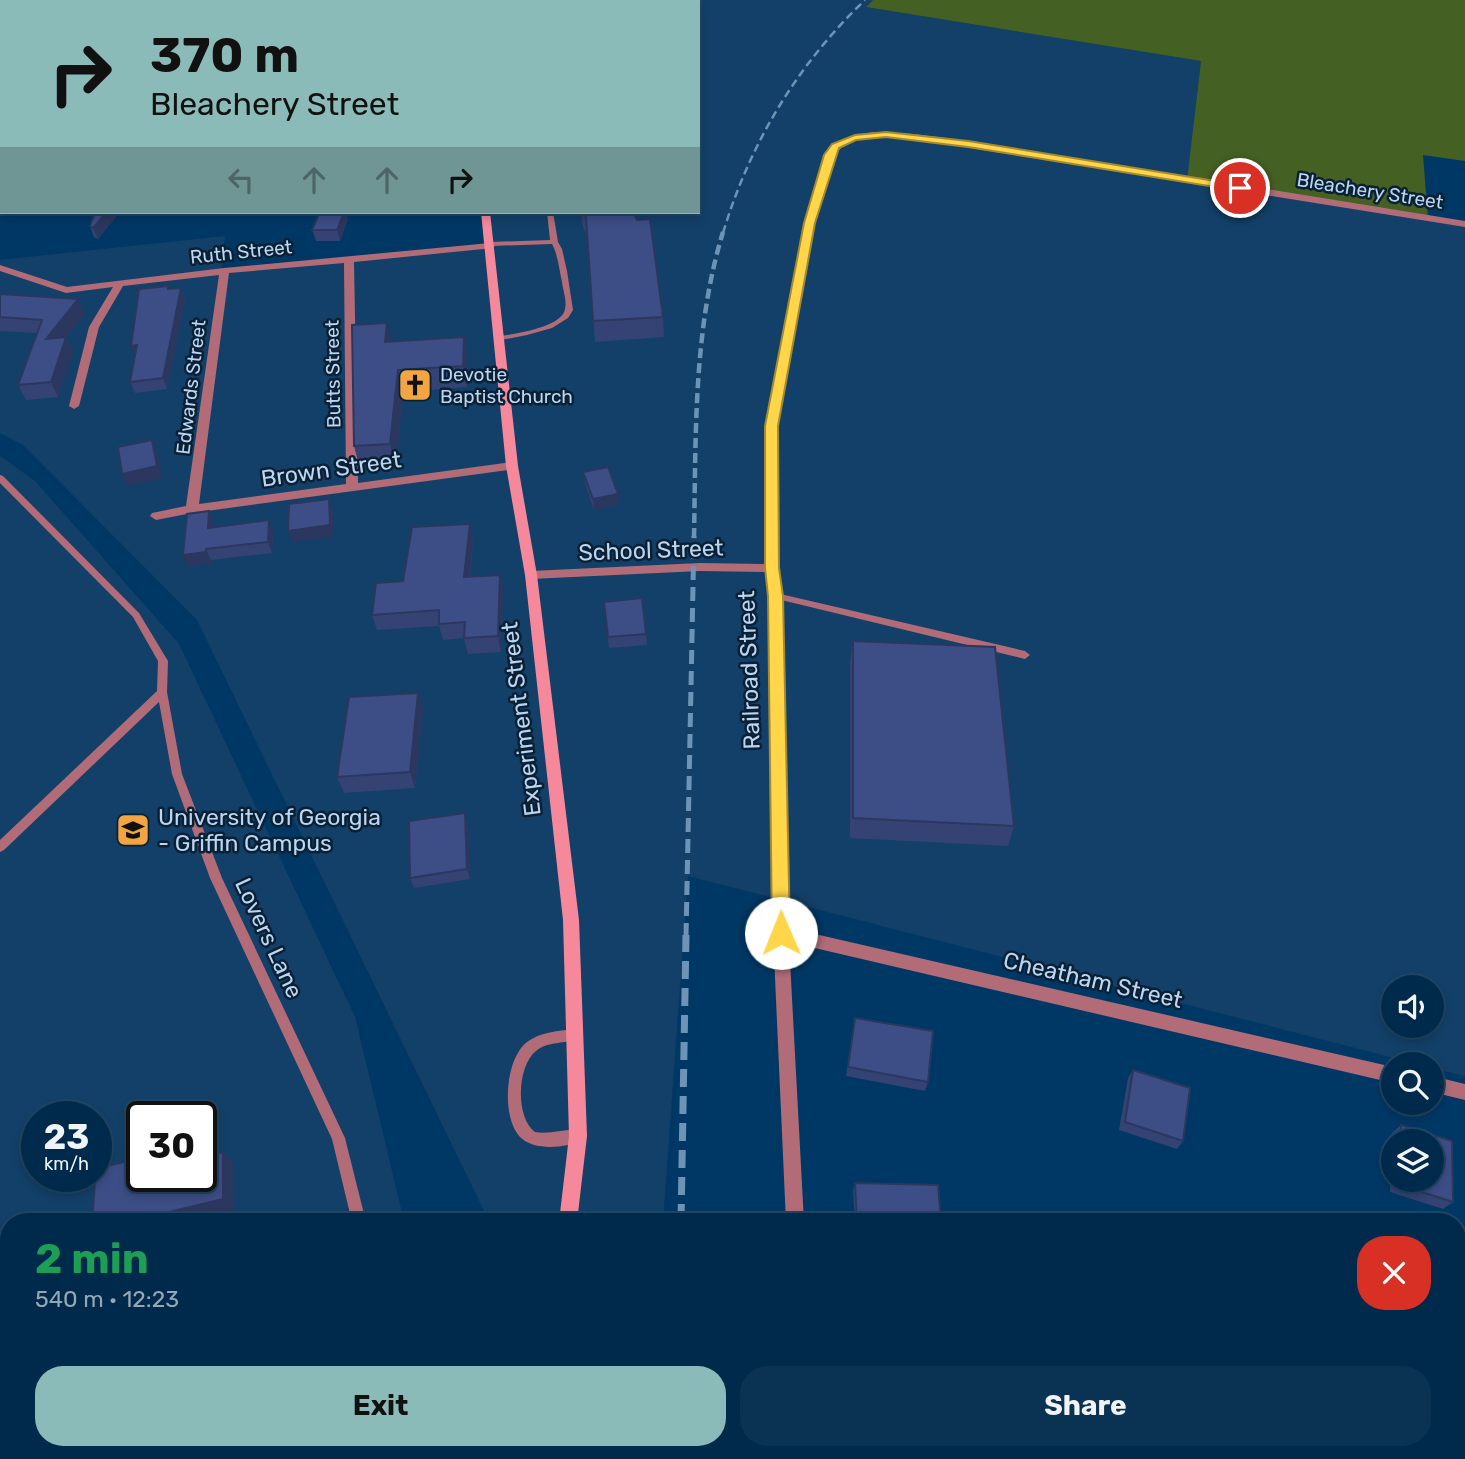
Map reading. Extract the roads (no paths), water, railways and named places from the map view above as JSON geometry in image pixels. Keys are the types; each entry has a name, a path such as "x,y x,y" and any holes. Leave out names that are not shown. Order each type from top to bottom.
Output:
{"main road":[{"name":"Experiment Street","path":"485,214 512,466 531,575 571,920 578,1136 569,1213"}],"street":[{"name":"Bleachery Street","path":"855,138 886,134 968,144 1465,224"},
{"name":"Railroad Street","path":"794,1213 781,933 776,596 772,568 772,426 809,223 829,155 835,146 855,138"},
{"name":"Ruth Street","path":"0,268 66,290 224,271 490,245"},
{"name":"Butts Street","path":"349,259 352,488"},
{"name":"Edwards Street","path":"192,509 224,271"},
{"path":"74,406 94,327 119,285"},
{"name":"Brown Street","path":"156,516 512,466"},
{"name":"School Street","path":"531,575 700,567 772,568"},
{"name":"Cheatham Street","path":"781,933 1381,1072"},
{"path":"1444,1087 1465,1092"}],"lane":[{"path":"499,338 551,326 563,320 569,310 550,214"},
{"path":"490,245 554,242"},
{"name":"Lovers Lane","path":"0,478 136,615 163,662 162,692 177,774 216,878 338,1138 357,1213"},
{"path":"776,596 1025,655"},
{"path":"0,847 162,692"},
{"path":"574,1035 541,1041 530,1047 521,1058 515,1077 515,1099 517,1122 527,1135 544,1140 578,1136"}],"railway":[{"path":"723,233 747,168 779,107 818,51 865,0"},
{"path":"694,538 696,422 701,345 713,269 723,232"},
{"path":"686,937 694,536"},
{"path":"681,1213 686,935"}],"place":[{"name":"Devotie Baptist Church","path":"415,385"},
{"name":"University of Georgia - Griffin Campus","path":"133,830"}]}
